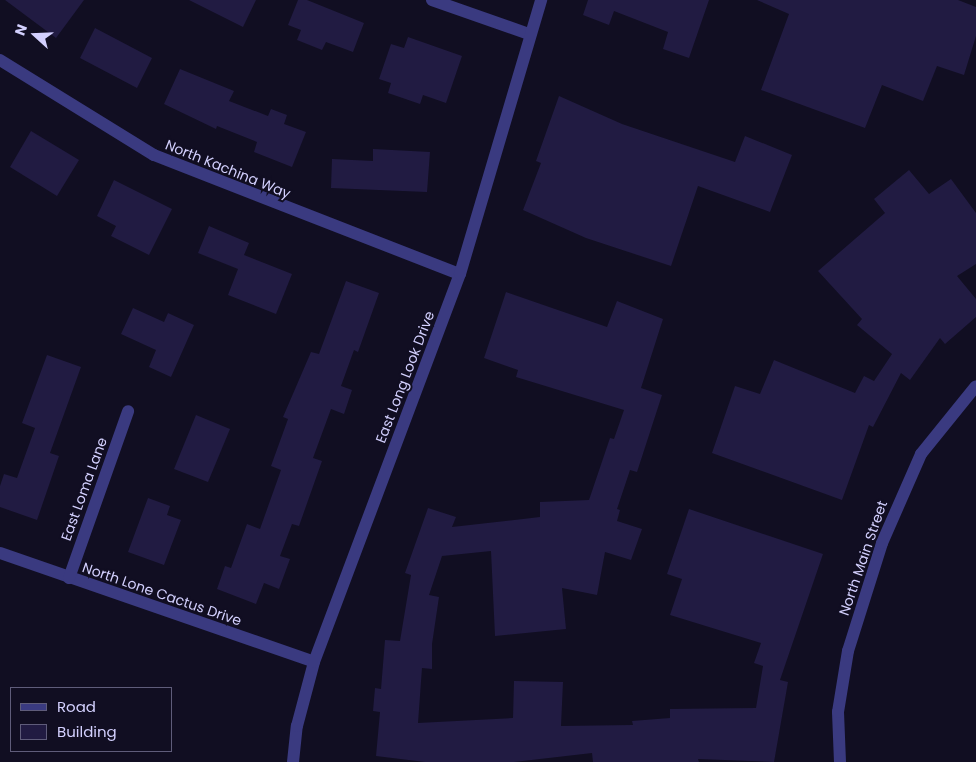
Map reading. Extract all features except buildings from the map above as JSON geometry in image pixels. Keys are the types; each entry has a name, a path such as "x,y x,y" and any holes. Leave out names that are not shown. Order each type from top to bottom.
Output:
{"street":[{"path":"432,0 529,34"},
{"name":"East Long Look Drive","path":"294,762 297,726 314,662 460,274 529,34 541,0"},
{"name":"North Kachina Way","path":"0,60 154,155 460,274"},
{"name":"North Main Street","path":"840,762 838,712 848,651 882,543 920,454 976,386"},
{"name":"East Loma Lane","path":"69,578 128,411"},
{"name":"North Lone Cactus Drive","path":"0,553 314,662"}]}
